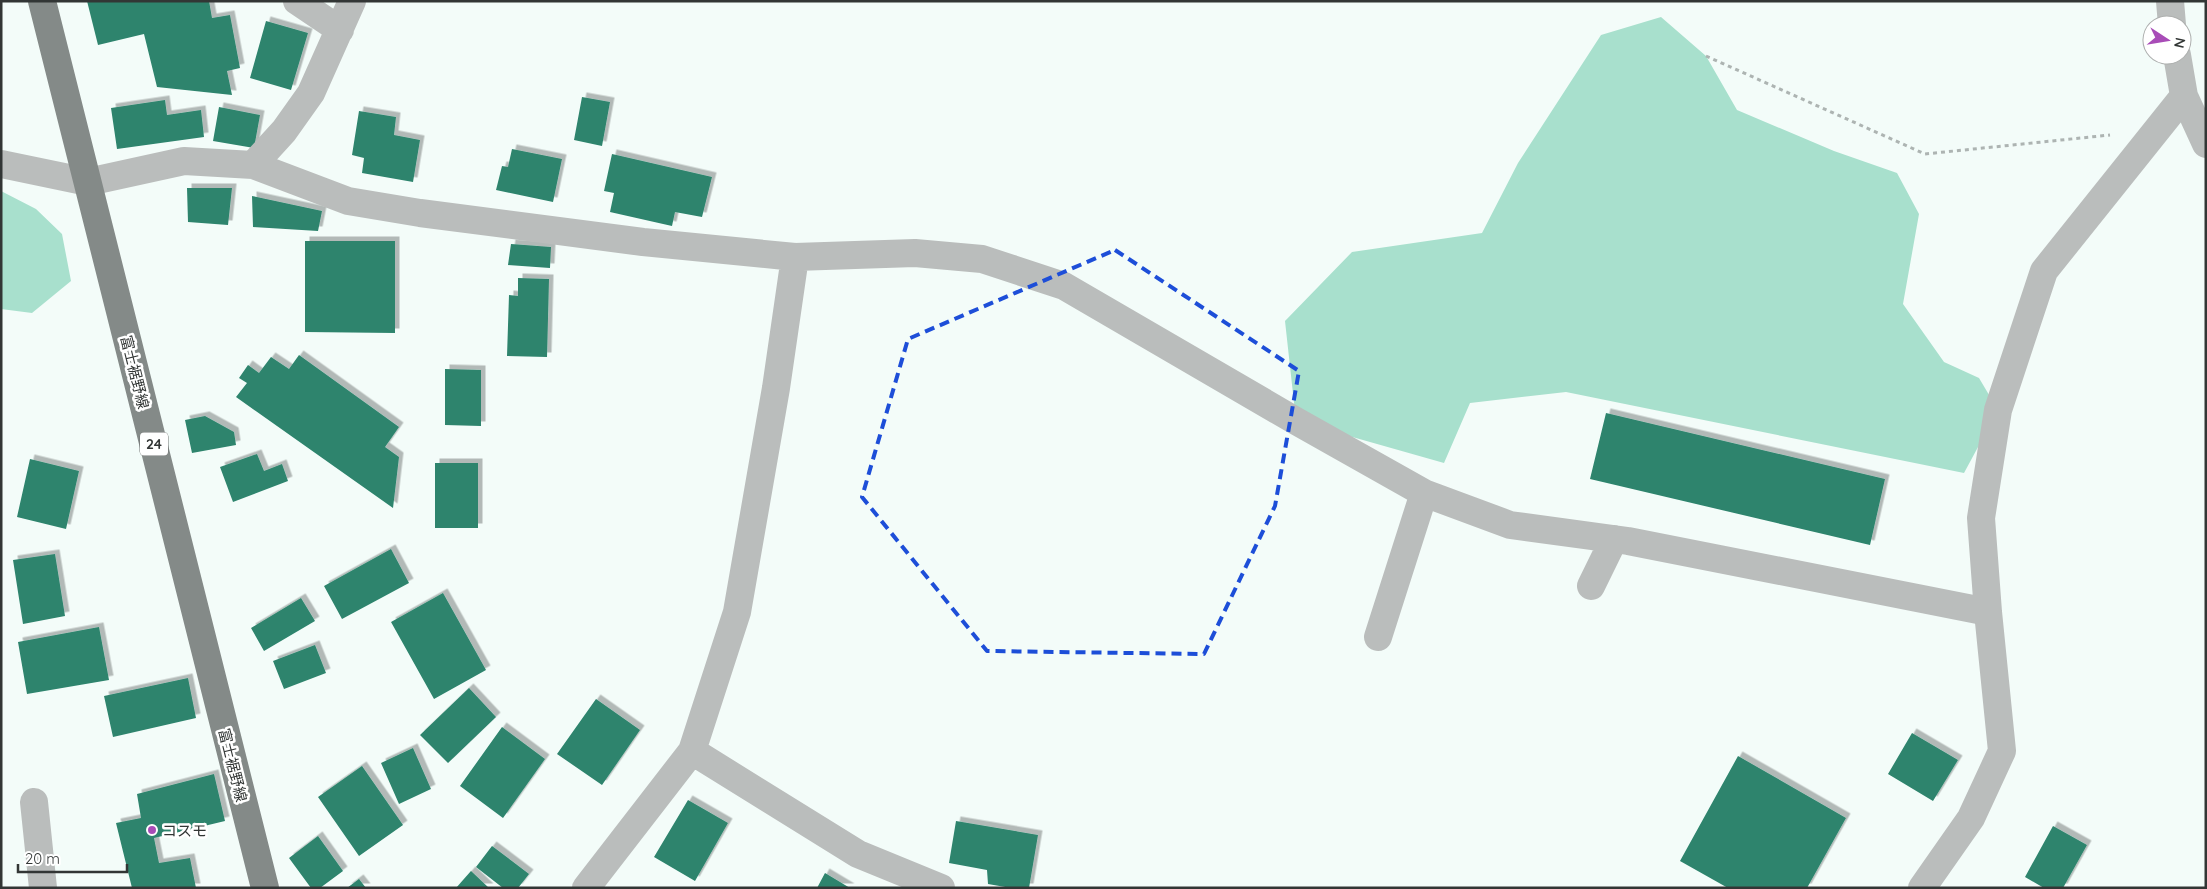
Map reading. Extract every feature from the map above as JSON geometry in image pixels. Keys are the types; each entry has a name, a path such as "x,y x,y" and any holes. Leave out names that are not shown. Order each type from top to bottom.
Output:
{"main road":[{"name":"富士裾野線","path":"42,1 265,888"}],"street":[{"path":"297,1 340,30"},
{"path":"253,165 284,131 312,93 352,1"},
{"path":"2170,1 2171,15"},
{"path":"2179,65 2184,96 2206,144"},
{"path":"1922,888 1971,818 2002,751 1981,518 1998,410 2044,271 2184,96"},
{"path":"1,164 88,182 184,161 253,165 348,202 634,240 796,257 915,253 982,259 1064,286 1424,493 1510,525 1614,539 1988,612"},
{"path":"586,888 692,751 737,612 776,388 796,257"},
{"path":"1378,637 1424,493"},
{"path":"1591,586 1614,539"},
{"path":"692,751 858,854 941,888"},
{"path":"34,802 43,888"}],"path":[{"path":"1706,56 1925,154 2156,130"}],"highlighted area":[{"path":"1115,250 1299,371 1275,506 1204,654 987,651 862,497 908,339"}],"green space":[{"path":"1661,17 1706,56 1737,110 1834,151 1897,173 1919,214 1903,304 1944,362 1979,378 1998,410 1964,473 1566,392 1470,403 1444,463 1296,421 1285,321 1352,252 1482,233 1518,163 1601,35"},
{"path":"1,191 36,209 62,234 71,281 32,313 1,309"}],"building":[{"path":"87,1 209,1 212,18 230,15 240,68 227,71 232,95 157,87 144,34 98,45"},
{"path":"266,21 308,33 291,90 250,78"},
{"path":"582,97 610,102 602,146 574,140"},
{"path":"165,100 167,115 201,110 204,137 117,149 111,108"},
{"path":"219,107 260,115 254,148 213,141"},
{"path":"359,111 396,117 394,135 420,140 413,182 362,173 364,158 352,155"},
{"path":"512,149 562,159 553,202 496,190 502,166 508,167"},
{"path":"612,154 712,177 702,217 675,212 672,226 610,212 614,193 604,191"},
{"path":"187,188 232,188 228,225 188,222"},
{"path":"252,196 322,211 318,231 253,227"},
{"path":"305,241 395,241 395,333 305,332"},
{"path":"511,244 551,247 550,268 508,265"},
{"path":"518,278 549,279 547,357 507,356 509,295 518,296"},
{"path":"299,355 399,427 385,447 399,457 393,508 236,397 247,383 239,378 248,365 259,373 271,357 289,369"},
{"path":"445,369 481,370 481,426 445,425"},
{"path":"1606,413 1885,479 1870,545 1590,479"},
{"path":"205,416 234,432 236,445 192,453 185,420"},
{"path":"257,454 264,471 282,464 288,481 233,502 220,467"},
{"path":"30,459 79,471 66,529 17,517"},
{"path":"435,463 478,463 478,528 435,528"},
{"path":"391,549 409,583 342,619 324,586"},
{"path":"55,554 65,616 23,624 13,560"},
{"path":"443,593 486,670 434,699 391,622"},
{"path":"301,598 315,621 264,651 251,628"},
{"path":"99,627 109,680 27,694 18,642"},
{"path":"315,645 326,673 284,689 273,661"},
{"path":"188,678 196,718 113,737 104,696"},
{"path":"469,688 496,717 448,763 420,735"},
{"path":"596,699 640,730 602,785 557,754"},
{"path":"502,727 545,759 503,818 460,786"},
{"path":"1912,733 1958,760 1933,801 1888,774"},
{"path":"413,748 431,789 399,804 381,763"},
{"path":"1738,756 1846,818 1807,888 1728,888 1680,861"},
{"path":"362,766 403,825 359,856 318,797"},
{"name":"コスモ","path":"214,774 225,821 154,838 159,863 190,858 196,888 132,888 116,823 141,818 137,794"},
{"path":"688,800 728,823 695,881 654,857"},
{"path":"956,821 1038,835 1029,888 1011,888 988,884 987,870 949,863"},
{"path":"2053,826 2087,845 2063,888 2044,888 2025,877"},
{"path":"318,836 343,871 320,888 311,888 289,858"},
{"path":"492,846 529,874 518,888 503,888 476,867"},
{"path":"471,871 489,888 456,888"},
{"path":"825,873 850,888 817,888"},
{"path":"359,879 366,888 347,888"}],"place":[{"name":"コスモ","path":"152,830"}]}
